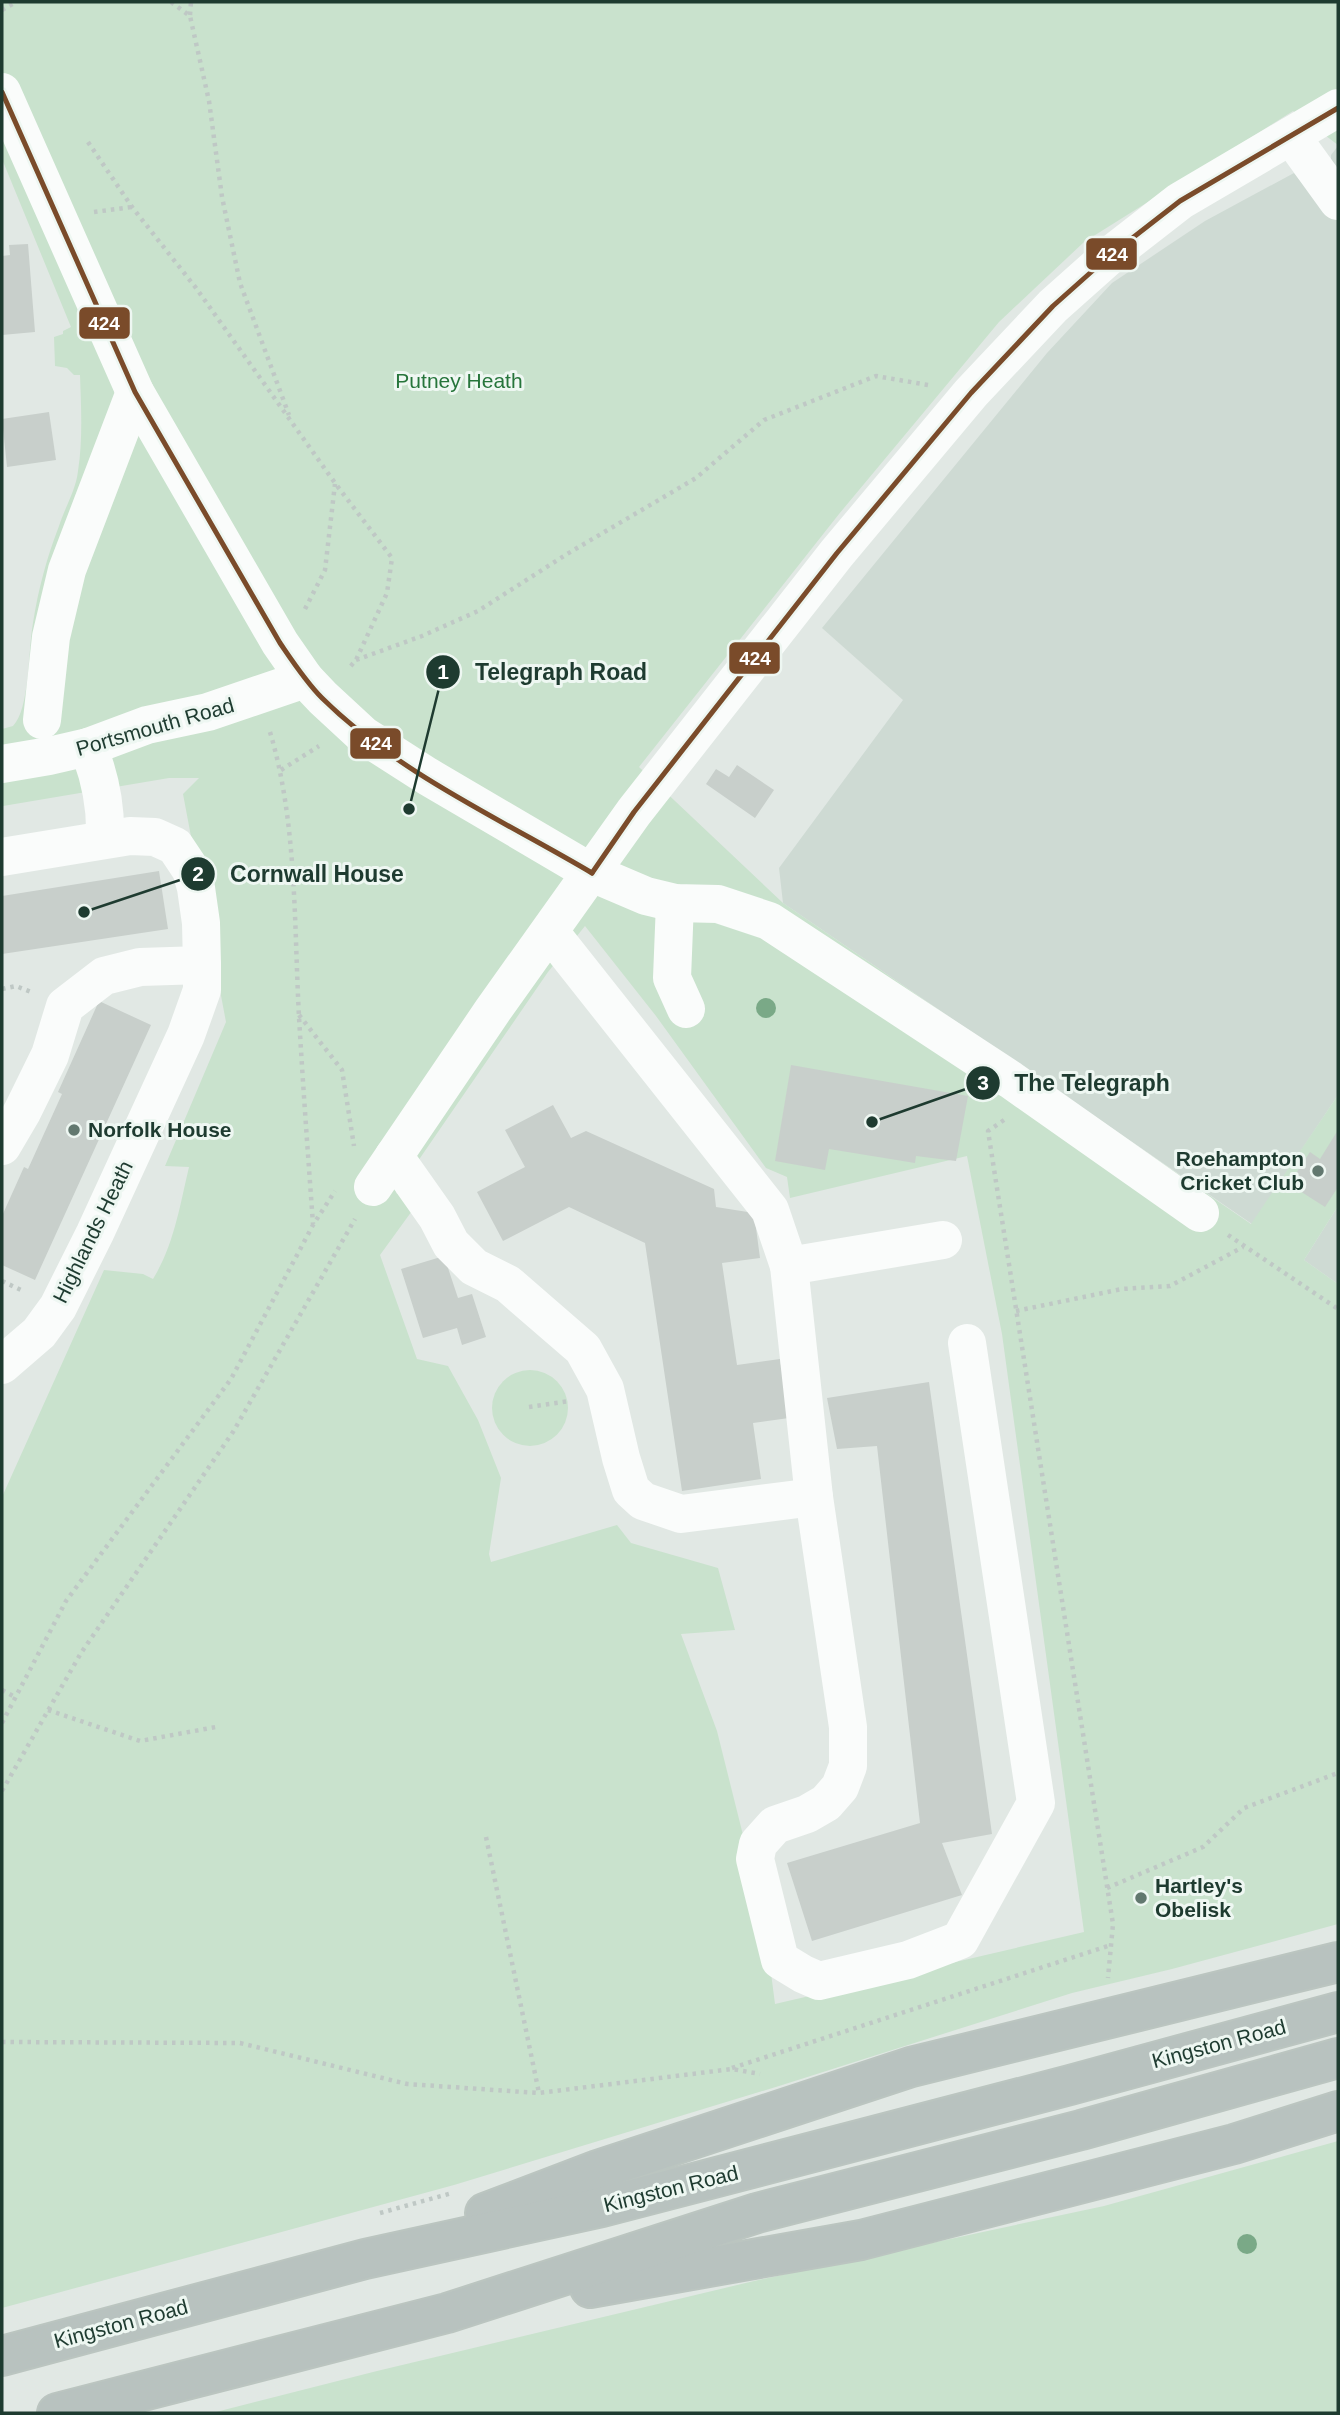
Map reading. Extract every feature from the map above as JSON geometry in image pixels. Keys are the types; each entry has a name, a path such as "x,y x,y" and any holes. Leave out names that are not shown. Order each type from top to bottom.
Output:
{"highway":[{"path":"365,2259 598,2170 911,2067 1338,1962"},
{"name":"Kingston Road","path":"2,2356 365,2259 602,2207 1338,2012"},
{"path":"57,2413 447,2313 757,2213 1081,2130 1338,2058"},
{"path":"447,2313 861,2240 1234,2144 1338,2111"}],"street":[{"path":"2,92 135,392 280,643 314,689 363,735 592,873 646,896 675,902 718,904 769,921 1035,1098 1200,1213"},
{"path":"357,1184 394,1156 635,812 829,564 971,393 1052,306 1108,257 1180,201 1338,108"},
{"path":"1291,136 1338,201"},
{"path":"42,720 51,637 67,570 135,392"},
{"name":"Portsmouth Road","path":"2,764 88,747 147,725 208,712 259,696 314,689"},
{"path":"88,747 102,792 106,817 105,838"},
{"name":"Highlands Heath","path":"2,857 130,836 155,837 175,846 191,870 196,888 201,923 202,965 202,990 186,1035 64,1295 39,1333 2,1366"},
{"path":"675,902 672,978 686,1009"},
{"path":"550,932 770,1210 789,1266 814,1497 848,1727 848,1766 840,1787 826,1803 807,1814 775,1825 758,1843 755,1859 779,1960 803,1975 820,1981 908,1960 960,1940 1036,1803 967,1343"},
{"path":"2,1146 50,1055 65,1006 104,976 140,967 202,965"},
{"path":"394,1156 452,1244 474,1268 508,1284 583,1349 606,1389 631,1490 643,1502 681,1514 814,1497"},
{"path":"789,1266 943,1240"}],"path":[{"path":"2,10 16,2"},
{"path":"171,2 190,16"},
{"path":"191,2 190,16 209,101 222,197 240,283 291,421"},
{"path":"88,142 132,207 195,288 392,558 387,593 356,660"},
{"path":"314,689 356,660 422,636 478,611 696,478 764,420 876,376 971,393"},
{"path":"280,643 293,631 325,569 335,483"},
{"path":"259,696 281,770 297,922 299,1015 313,1225"},
{"path":"2,1791 81,1653 233,1432 357,1184 356,1158 342,1070 299,1015"},
{"path":"1035,1098 988,1131 1107,1888 1112,1924 1108,1986"},
{"path":"2,1723 66,1601 231,1379 313,1225 357,1184"},
{"path":"1200,1213 1243,1247 1338,1309"},
{"path":"1016,1311 1122,1289 1170,1286 1243,1247"},
{"path":"2,1690 15,1697"},
{"path":"48,1710 141,1741 216,1727"},
{"path":"1107,1888 1203,1847 1244,1808 1338,1773"},
{"path":"486,1837 539,2093"},
{"path":"726,2070 1111,1945"},
{"path":"2,2042 240,2043 407,2084 539,2093 732,2069 771,2077"}],"shaded area":[{"path":"1338,146 1338,1095 1252,1224 783,903 779,868 903,700 822,628 1047,353 1112,283 1205,221 1294,173 1302,183 1331,168 1331,155"},
{"path":"1338,1206 1338,1284 1304,1260"}],"green space":[{"name":"Putney Heath","path":"2,2 1338,2 1338,145 1293,111 1084,242 999,322 839,514 639,767 783,903 1251,1224 1338,1095 1338,1206 1304,1260 1338,1284 1338,1924 1072,1993 454,2185 2,2308 2,1497 104,1270 143,1274 153,1279 160,1266 176,1224 189,1167 165,1166 226,1022 183,794 199,778 169,778 3,806 2,729 13,726 23,707 37,598 61,519 77,478 81,423 80,375 74,375 67,368 55,366 54,337 71,327 2,159","holes":["585,926 656,1016 766,1168 787,1177 790,1198 967,1156 1002,1334 1084,1932 775,2004 764,1919 717,1731 681,1634 735,1630 718,1568 631,1543 617,1525 491,1562 489,1554 501,1478 478,1420 448,1366 417,1359 380,1255 417,1204 396,1193 548,972"]},
{"path":"530,1370 544,1373 557,1381 565,1394 568,1408 565,1422 557,1435 544,1443 530,1446 516,1443 503,1435 495,1422 492,1408 495,1394 503,1381 516,1373"},
{"path":"1338,2141 1338,2413 212,2413 754,2281 1104,2206"}],"building":[{"path":"28,244 35,332 2,335 2,256 10,255 9,245"},
{"path":"49,412 56,460 7,467 2,419"},
{"path":"737,765 774,790 755,818 706,784 716,769 729,777"},
{"path":"159,871 168,929 2,954 2,896"},
{"name":"Norfolk House","path":"99,1001 151,1025 35,1280 2,1265 2,1216 24,1167 28,1169 62,1094 58,1092"},
{"path":"791,1065 968,1096 956,1161 916,1156 915,1163 829,1149 825,1170 775,1161"},
{"path":"553,1105 571,1138 586,1131 714,1189 716,1207 754,1213 760,1258 722,1263 737,1365 780,1359 789,1418 753,1423 761,1479 682,1491 645,1243 569,1207 503,1241 477,1192 525,1167 505,1130"},
{"name":"Roehampton Cricket Club","path":"1338,1130 1338,1187 1325,1207 1289,1184 1310,1152 1320,1159"},
{"path":"444,1256 458,1298 472,1294 486,1337 462,1345 457,1328 423,1338 401,1269"},
{"path":"929,1382 992,1834 942,1843 962,1895 812,1941 787,1863 920,1823 877,1446 837,1449 827,1398"}],"transit line":[{"name":"424","path":"2,92 135,392 280,643 305,679 352,725 417,773 592,873"},
{"name":"424","path":"592,873 634,812 837,553 971,393 1053,306 1108,257 1180,201 1338,108"}],"place":[{"name":"Telegraph Road","path":"409,809"},
{"name":"Cornwall House","path":"84,912"},
{"name":"The Telegraph","path":"872,1122"},
{"name":"Norfolk House","path":"74,1130"},
{"name":"Roehampton Cricket Club","path":"1318,1171"},
{"name":"Hartley's Obelisk","path":"1141,1898"}]}
